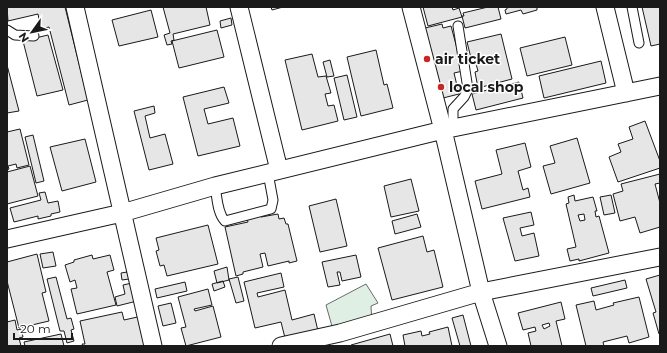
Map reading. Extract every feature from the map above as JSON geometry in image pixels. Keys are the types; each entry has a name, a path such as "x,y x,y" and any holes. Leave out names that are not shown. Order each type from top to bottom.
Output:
{"street":[{"path":"75,7 153,346"},
{"path":"239,7 274,171"},
{"path":"411,7 448,129 482,292 498,346"},
{"path":"605,7 626,93"},
{"path":"7,239 122,213 215,186 448,129 660,86"},
{"path":"281,346 340,332 482,292 660,257"}],"lane":[{"path":"632,7 639,43"},
{"path":"448,129 453,109 464,97 468,89 458,26"},
{"path":"7,30 15,35 34,36"},
{"path":"215,186 222,217 225,221 233,219 271,209 273,200 274,171"}],"green space":[{"path":"366,284 378,303 371,306 372,324 333,330 326,305"}],"building":[{"path":"7,7 65,7 88,100 69,105 49,27 41,29 38,14 8,21"},
{"path":"163,7 206,7 210,25 173,34 174,40 171,41 172,44 167,45 164,35 170,33"},
{"path":"271,7 283,7 272,10"},
{"path":"423,7 452,7 453,10 459,8 462,17 428,26"},
{"path":"488,7 498,7 501,19 465,28 462,16 464,16 463,13"},
{"path":"507,7 537,7 537,10 523,14 521,10 506,14 505,10"},
{"path":"642,7 660,7 660,44 651,46"},
{"path":"151,10 158,37 119,46 112,20"},
{"path":"231,18 232,25 221,28 220,21"},
{"path":"442,24 443,28 451,26 463,71 454,73 459,94 443,98 425,28"},
{"path":"217,30 224,57 179,68 172,41"},
{"path":"501,34 512,79 478,88 475,72 478,71 474,57 471,58 467,42"},
{"path":"48,35 63,90 37,96 23,41"},
{"path":"565,37 572,65 527,76 520,48"},
{"path":"376,50 384,85 387,84 393,108 361,116 347,57"},
{"path":"312,54 318,77 326,76 331,93 325,94 328,106 334,105 338,121 302,130 285,60"},
{"path":"330,60 334,76 327,77 323,62"},
{"path":"601,61 606,83 544,98 539,76"},
{"path":"7,65 19,111 7,113"},
{"path":"347,75 357,117 344,120 334,78"},
{"path":"519,82 523,98 476,110 472,94"},
{"path":"224,87 229,103 204,109 208,124 233,118 240,146 198,156 183,97"},
{"path":"154,106 155,113 145,116 150,138 165,134 173,164 149,170 134,111"},
{"path":"645,121 660,161 660,168 618,182 609,157 621,152 618,144 633,139 629,127"},
{"path":"20,129 29,165 17,168 16,164 8,166 9,169 7,170 7,132"},
{"path":"33,135 44,181 36,183 25,137"},
{"path":"577,138 590,183 551,194 543,166 555,163 550,146"},
{"path":"85,139 96,182 62,191 50,147"},
{"path":"525,143 531,167 518,171 523,190 528,188 530,197 482,209 475,181 502,174 496,150"},
{"path":"30,166 38,196 7,204 7,172"},
{"path":"660,174 660,183 655,184 660,203 660,227 640,233 635,217 620,221 613,194 623,191 621,184"},
{"path":"411,179 419,211 391,217 384,186"},
{"path":"45,192 48,203 58,201 60,212 38,219 38,216 14,222 10,208 41,200 39,193"},
{"path":"574,195 575,201 593,197 597,211 595,211 596,217 599,216 609,253 579,261 579,259 570,261 567,249 576,247 566,204 569,203 568,197","holes":["584,214 585,220 580,221 578,215"]},
{"path":"611,195 615,213 604,215 600,197"},
{"path":"336,199 347,246 320,252 309,206"},
{"path":"531,212 534,225 520,228 522,236 534,233 539,256 515,261 503,218"},
{"path":"260,214 261,217 278,214 279,219 284,218 286,224 288,224 297,261 289,263 289,261 268,266 265,253 260,254 263,267 243,272 243,274 236,276 225,227 248,222 247,218"},
{"path":"417,214 421,227 395,234 392,221"},
{"path":"208,225 218,264 167,276 164,265 160,266 156,251 159,250 156,238"},
{"path":"423,236 427,252 434,250 443,287 392,300 378,248"},
{"path":"53,252 56,266 43,268 40,254"},
{"path":"37,254 46,292 42,293 49,321 19,328 7,281 7,262"},
{"path":"92,255 93,259 110,255 114,270 107,272 116,305 77,314 71,289 77,288 75,280 70,282 65,265 74,262 74,260"},
{"path":"356,255 361,277 342,281 340,272 337,272 340,285 328,287 322,262"},
{"path":"227,267 229,280 217,283 214,271"},
{"path":"127,272 129,279 122,280 121,273"},
{"path":"281,273 284,287 257,293 258,297 285,290 292,320 314,314 318,331 285,338 281,322 255,328 244,282"},
{"path":"660,275 659,334 653,313 656,312 646,279"},
{"path":"56,277 67,319 71,318 74,329 71,330 74,341 67,343 64,331 60,331 47,279"},
{"path":"238,277 244,301 236,303 229,279"},
{"path":"625,280 627,288 593,296 591,288"},
{"path":"223,281 225,287 214,291 212,284"},
{"path":"185,282 187,291 157,298 155,289"},
{"path":"132,283 137,301 117,306 115,297 125,294 123,285"},
{"path":"208,289 212,305 194,309 195,311 213,306 221,337 186,346 181,328 186,327 178,297"},
{"path":"639,297 649,337 629,343 627,336 603,342 604,346 586,346 576,305 594,301 596,310 614,305 613,303"},
{"path":"561,302 565,319 556,321 562,346 531,346 528,333 536,331 535,327 523,330 518,313","holes":["549,323 550,326 544,329 542,325"]},
{"path":"171,303 176,323 163,326 158,306"},
{"path":"122,312 124,320 142,316 149,346 83,346 82,344 85,344 80,321"},
{"path":"463,315 471,346 460,346 452,318"},
{"path":"15,320 17,330 21,329 23,337 19,338 21,346 7,346 7,322"},
{"path":"448,327 452,346 405,346 403,335 421,331 422,336 430,334 429,332"},
{"path":"61,334 64,346 25,346 24,342"},
{"path":"390,334 393,346 351,346 351,345"}],"place":[{"name":"air ticket","path":"427,59"},
{"name":"local shop","path":"441,87"}]}
